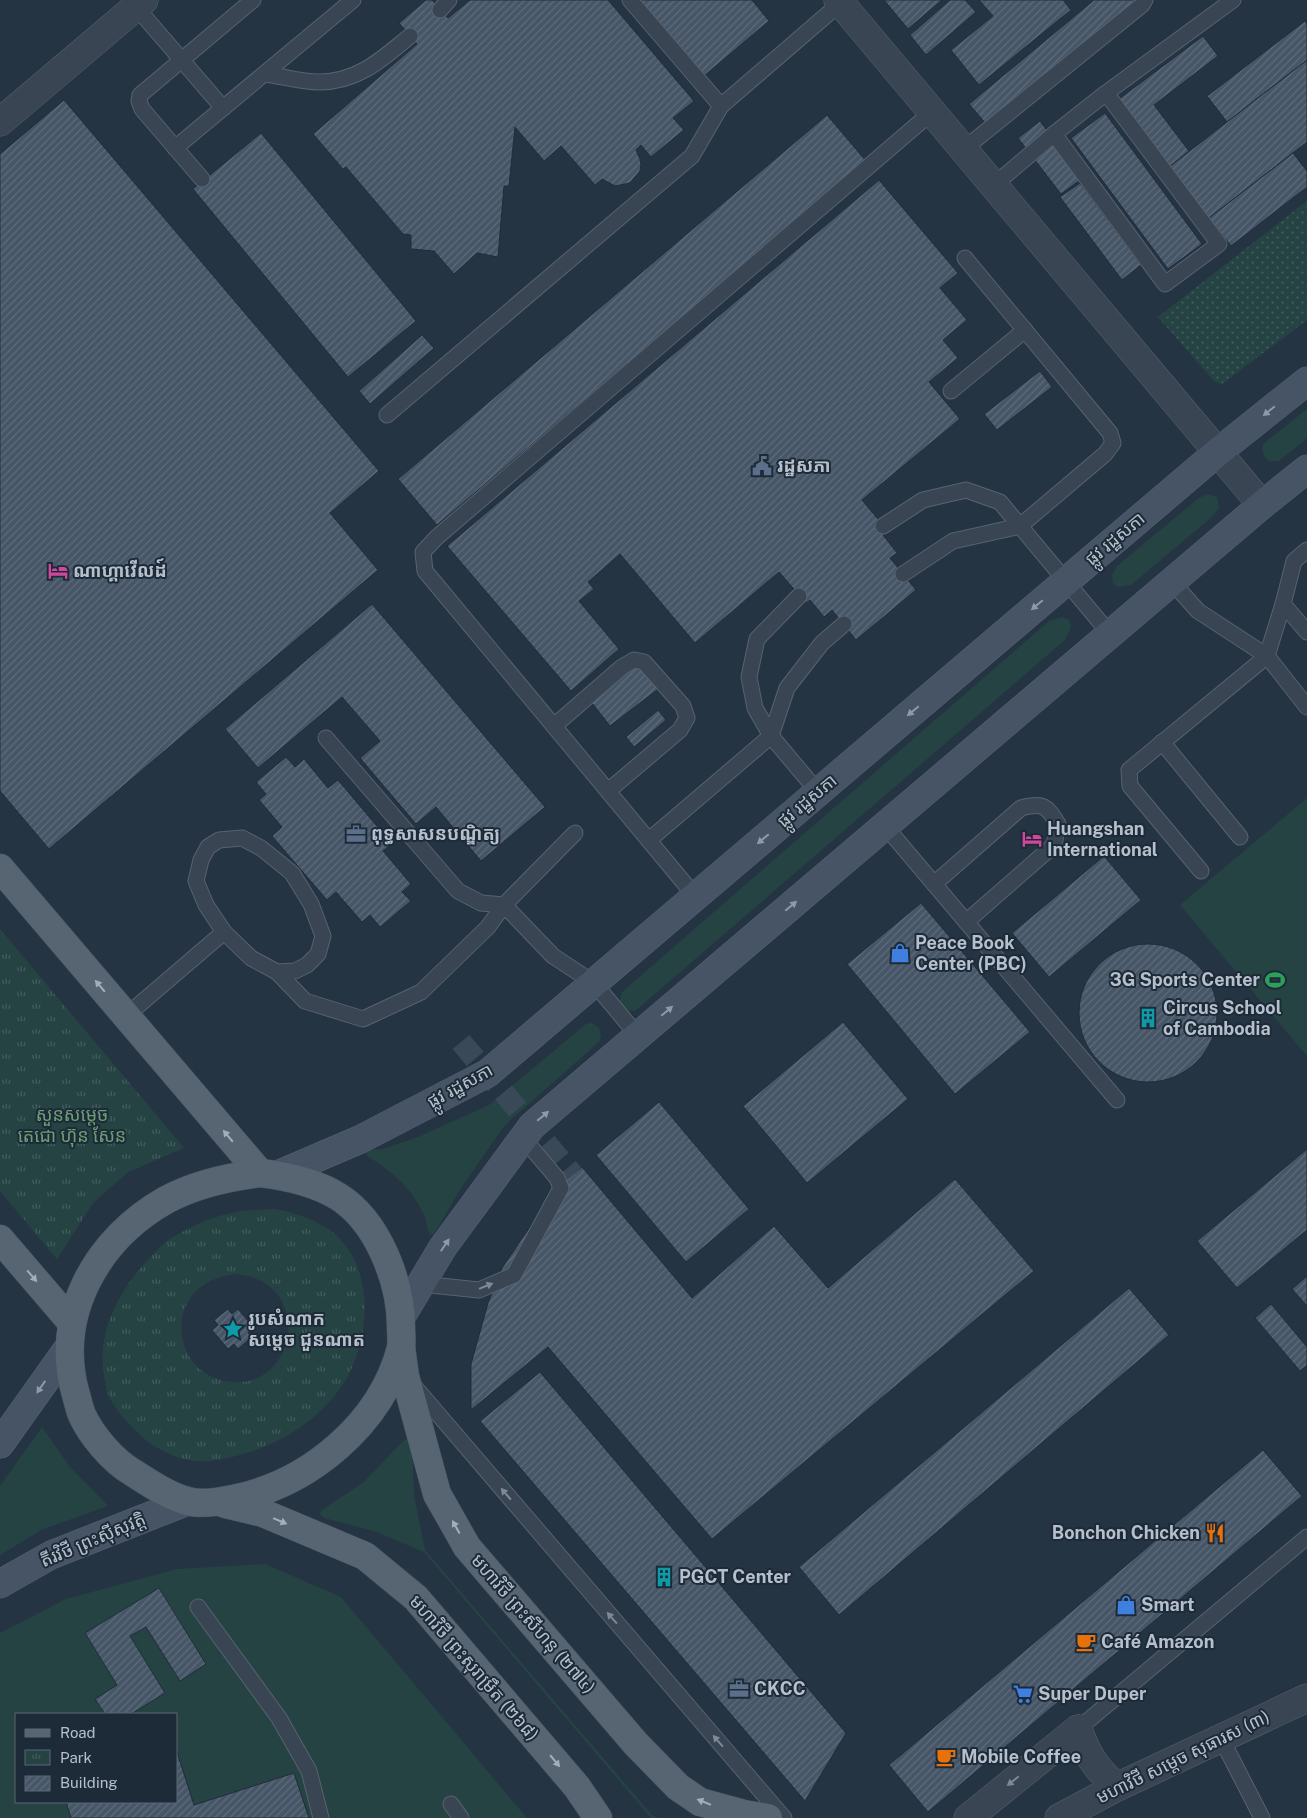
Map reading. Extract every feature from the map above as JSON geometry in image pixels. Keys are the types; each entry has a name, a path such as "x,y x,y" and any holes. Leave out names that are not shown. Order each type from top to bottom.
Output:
{"main road":[{"name":"ផ្លូវ រដ្ឋសភា","path":"268,1174 361,1139 488,1073 1218,452 1307,380"},
{"path":"401,1317 443,1247 532,1126 1262,505 1305,473"},
{"path":"0,868 126,1016 268,1174"},
{"path":"0,1444 70,1335 85,1284 98,1261 119,1237 138,1219 168,1200 195,1188 227,1177 268,1174"},
{"name":"មហាវិថី ព្រះសីហនុ (២៧៤)","path":"268,1174 307,1183 339,1197 365,1221 383,1252 396,1284 401,1317 404,1376 437,1494 467,1547 660,1770 678,1787 700,1802 750,1817"},
{"path":"0,1239 70,1335 73,1384 82,1415 102,1444 124,1468 158,1488 188,1501 217,1502 253,1495 280,1484 312,1466 362,1422 384,1389 401,1346"},
{"name":"តីរវិថី ព្រះស៊ីសុវត្តិ","path":"0,1584 51,1555 188,1501"},
{"name":"មហាវិថី ព្រះសុរាម្រឹត (២៦៨)","path":"217,1502 264,1514 365,1556 416,1598 577,1788 598,1818"}],"street":[{"path":"841,1 1262,505"},
{"path":"0,122 140,3"},
{"name":"មហាវិថី សម្តេច សុធារស (៣)","path":"1059,1818 1117,1787 1307,1698"},
{"path":"968,1818 1078,1729 1084,1747 1092,1762 1117,1787"}],"lane":[{"path":"202,179 142,109 139,102 140,95 252,0"},
{"path":"176,148 353,0"},
{"path":"630,0 721,106"},
{"path":"964,150 1142,5 1145,0"},
{"path":"994,185 1106,93 1233,0"},
{"path":"387,415 692,156 721,106 841,1"},
{"path":"140,3 181,59 223,108"},
{"path":"265,74 318,82 340,80 364,72 410,36"},
{"path":"1054,134 1164,284 1219,244 1106,93"},
{"path":"695,896 425,571 423,552 451,525 932,112"},
{"path":"903,574 953,541 1020,526 1105,454 1112,443 1110,432 965,258"},
{"path":"951,391 1025,330"},
{"path":"883,526 923,500 966,490 1000,502 1110,634"},
{"path":"1201,871 1130,786 1129,770 1266,656 1283,604 1294,561 1307,550"},
{"path":"1172,582 1198,611 1266,656 1307,707"},
{"path":"799,596 757,639 749,677 755,708 771,736 818,792"},
{"path":"1283,604 1307,632"},
{"path":"649,840 771,736 786,688 822,643 844,624"},
{"path":"554,726 622,667 634,660 644,662 683,706 687,718 680,730 608,791"},
{"path":"326,738 458,891 481,903 504,905 553,956 594,983 638,1036"},
{"path":"1162,742 1240,837"},
{"path":"934,884 1021,808 1033,804 1044,806 1052,813 1058,824 1054,845 966,922"},
{"path":"884,826 1117,1100"},
{"path":"277,972 295,971 307,966 318,954 324,936 311,904 292,874 261,848 242,838 219,840 208,847 201,860 196,881 206,905 224,932 251,958 277,972 305,1001 363,1019 422,992 488,928 504,905 575,833"},
{"path":"126,1016 224,932"},
{"path":"421,1284 479,1290 514,1275 561,1188 557,1178 523,1138"},
{"path":"404,1376 784,1818"},
{"path":"1078,1729 1307,1537"},
{"path":"198,1607 279,1718 309,1771 321,1818"},
{"path":"1221,1738 1262,1818"},
{"path":"451,1804 461,1818"}],"green space":[{"path":"1307,201 1307,320 1222,384 1214,381 1158,317"},
{"path":"1307,409 1307,438 1279,461 1269,461 1263,454 1263,444"},
{"path":"1208,494 1217,497 1219,507 1213,516 1131,585 1119,587 1113,584 1112,575 1117,566 1199,498"},
{"path":"1062,617 1069,620 1071,627 1065,640 635,1011 625,1010 619,1003 622,992 1049,621"},
{"name":"3G Sports Center","path":"1307,798 1307,1055 1306,1055 1180,905"},
{"name":"សួនសម្តេច តេជោ ហ៊ុន សែន","path":"0,929 184,1148 128,1172 93,1203 57,1259 0,1191"},
{"path":"592,1023 599,1028 601,1036 599,1042 505,1125 461,1188 434,1234 429,1233 423,1214 406,1186 367,1156 367,1152 369,1150 383,1149 418,1137 489,1105 586,1024"},
{"path":"275,1209 311,1220 331,1231 346,1246 357,1265 363,1286 365,1308 358,1352 350,1372 339,1390 319,1412 296,1430 271,1444 243,1454 210,1461 190,1460 169,1454 136,1431 118,1411 108,1394 103,1364 103,1348 106,1332 117,1302 145,1263 171,1238 207,1220 220,1216 239,1212","holes":["237,1274 252,1277 271,1287 282,1302 288,1320 287,1338 281,1356 270,1370 253,1380 232,1382 210,1376 195,1364 185,1347 181,1328 184,1309 195,1293 212,1280"]},
{"path":"42,1427 70,1467 108,1506 41,1530 0,1555 0,1486"},
{"path":"408,1438 412,1444 414,1495 425,1550 652,1815 659,1818 651,1818 424,1552 374,1531 324,1518 320,1514 322,1510 364,1482"},
{"path":"265,1564 341,1597 527,1818 0,1818 0,1633 66,1599 177,1569"}],"building":[{"path":"426,0 432,0 448,18 470,0 608,0 694,101 673,118 684,130 651,157 641,145 636,150 640,159 640,171 630,183 615,186 602,179 595,185 561,146 544,161 515,127 509,186 504,186 498,257 477,253 454,274 434,251 411,249 411,235 403,234 346,167 343,169 313,134 417,44 399,23"},
{"path":"640,0 752,0 769,21 704,76"},
{"path":"884,0 942,0 908,29"},
{"path":"950,0 965,0 976,12 926,55 910,35"},
{"path":"979,0 1063,0 1071,10 979,85 951,50 993,16"},
{"path":"1094,0 1138,0 987,125 969,104"},
{"path":"1305,21 1307,24 1307,60 1227,122 1207,96"},
{"path":"1203,36 1218,56 1154,105 1189,151 1169,167 1119,99"},
{"path":"1307,60 1307,142 1209,218 1169,167"},
{"path":"64,100 379,471 330,513 378,570 49,849 0,791 0,154"},
{"path":"1105,113 1202,244 1168,269 1071,138"},
{"path":"827,115 866,161 437,525 398,479"},
{"path":"1040,121 1083,178 1061,194 1018,138"},
{"path":"261,133 416,321 348,377 193,189"},
{"path":"1293,153 1307,171 1307,187 1231,246 1209,218"},
{"path":"879,180 958,273 940,288 967,320 943,340 958,358 929,382 960,419 862,500 888,531 883,535 897,553 890,558 916,590 856,640 832,610 824,617 810,600 806,603 779,572 695,643 620,554 588,582 594,589 579,601 619,649 571,691 447,546"},
{"path":"1080,183 1141,265 1122,280 1060,197"},
{"path":"422,335 434,348 370,404 359,391"},
{"path":"1040,371 1052,387 997,430 984,414"},
{"path":"372,604 545,807 481,861 436,807 416,824 360,758 380,741 342,697 258,768 225,729"},
{"path":"637,654 662,686 610,726 585,694"},
{"path":"658,710 666,720 634,747 626,737"},
{"path":"286,757 295,767 304,759 328,788 338,780 392,844 383,851 411,884 402,892 411,901 380,927 370,915 362,922 336,892 327,900 272,836 282,827 259,800 266,794 256,782"},
{"path":"1104,856 1141,900 1049,977 1012,933"},
{"path":"921,903 1030,1032 955,1094 847,964"},
{"name":"Circus School of Cambodia","path":"1148,944 1174,949 1197,964 1212,987 1217,1013 1212,1039 1197,1062 1174,1077 1148,1082 1122,1077 1099,1062 1084,1039 1079,1013 1084,987 1099,964 1122,949"},
{"path":"843,1022 908,1099 807,1183 743,1106"},
{"path":"659,1102 749,1209 686,1262 596,1155"},
{"path":"1307,1149 1307,1230 1237,1288 1197,1241"},
{"path":"582,1167 692,1298 774,1226 828,1288 955,1179 1034,1271 712,1539 548,1347 471,1410 471,1364 488,1303 502,1268 557,1187"},
{"path":"1307,1276 1307,1306 1292,1289"},
{"path":"1129,1288 1169,1335 839,1615 799,1567"},
{"path":"1271,1304 1307,1347 1307,1365 1300,1371 1255,1318"},
{"path":"228,1309 232,1314 238,1309 254,1328 248,1333 252,1337 238,1349 234,1344 228,1349 212,1330 218,1325 214,1320"},
{"name":"PGCT Center","path":"540,1372 846,1733 805,1801 480,1421"},
{"path":"1263,1450 1302,1496 928,1812 889,1765"},
{"path":"159,1588 206,1664 180,1681 146,1627 130,1636 165,1693 133,1713 104,1713 95,1699 117,1685 85,1633"},
{"path":"178,1755 194,1805 294,1773 309,1818 71,1818 66,1803 178,1803"}],"tunnel":[{"path":"461,1042 573,1175"}],"place":[{"name":"រដ្ឋសភា","path":"762,466"},
{"name":"ណាហ្គាវើលដ៍","path":"58,571"},
{"name":"ពុទ្ធសាសនបណ្ឌិត្យ","path":"356,834"},
{"name":"Huangshan International","path":"1032,839"},
{"name":"Peace Book Center (PBC)","path":"900,953"},
{"name":"3G Sports Center","path":"1275,980"},
{"name":"Circus School of Cambodia","path":"1148,1018"},
{"name":"រូបសំណាក សម្ដេច ជួនណាត","path":"233,1329"},
{"name":"Bonchon Chicken","path":"1215,1533"},
{"name":"PGCT Center","path":"664,1577"},
{"name":"Smart","path":"1126,1605"},
{"name":"Café Amazon","path":"1086,1642"},
{"name":"CKCC","path":"739,1689"},
{"name":"Super Duper","path":"1023,1694"},
{"name":"Mobile Coffee","path":"946,1757"}]}
